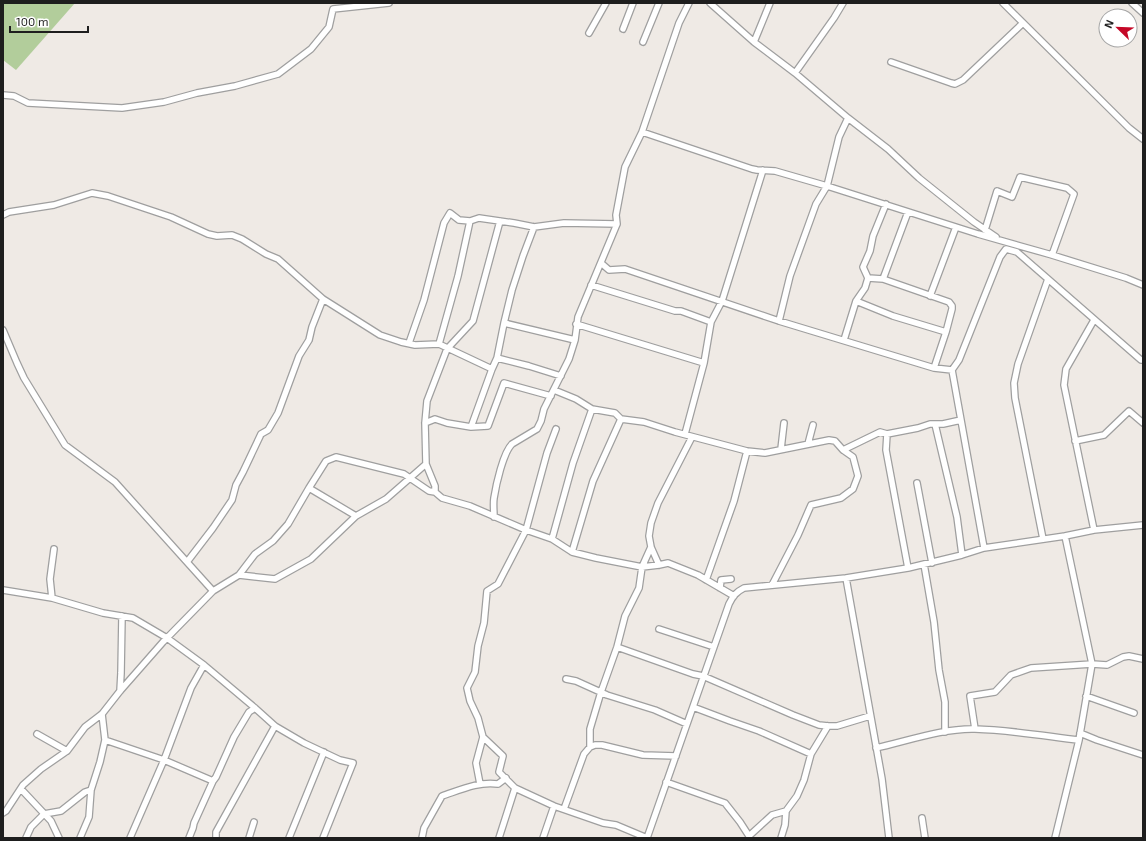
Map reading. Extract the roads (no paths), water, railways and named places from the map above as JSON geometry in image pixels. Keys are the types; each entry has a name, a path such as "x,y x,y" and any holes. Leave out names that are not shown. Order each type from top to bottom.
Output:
{"street":[{"path":"3,96 14,96 28,103 122,108 164,102 197,93 235,86 278,74 311,49 329,27 333,9 389,3"},
{"path":"589,33 606,3"},
{"path":"622,29 633,3"},
{"path":"643,42 659,3"},
{"path":"494,517 494,499 508,447 537,429 544,409 569,359 578,316 617,224 616,215 626,167 642,132 679,23 689,3"},
{"path":"710,3 754,42 795,73 848,118 888,149 919,178 1000,240"},
{"path":"754,42 770,3"},
{"path":"795,73 843,3"},
{"path":"1003,3 1129,128 1143,139"},
{"path":"1132,3 1143,13"},
{"path":"891,62 951,83 958,83 980,65 1023,23"},
{"path":"779,321 790,276 816,204 827,186 839,137 848,118"},
{"path":"642,132 752,169 775,171 827,186 956,227 1126,278 1143,285"},
{"path":"685,434 704,363 711,322 722,301 763,170"},
{"path":"985,230 997,191 1012,197 1020,177 1067,188 1074,194 1052,255"},
{"path":"3,215 9,212 54,205 92,193 108,196 171,217 208,234 217,236 232,236 242,239 266,254 278,259 323,299 380,335 415,345 439,344 492,369"},
{"path":"844,340 856,301 868,278 864,267 870,251 873,236 886,204"},
{"path":"882,279 908,212"},
{"path":"409,343 424,300 444,223 450,213 459,220 470,221 479,218 534,227 564,223 617,224"},
{"path":"439,344 458,276 470,221"},
{"path":"435,492 435,486 426,464 425,423 427,401 447,349 473,321 500,222"},
{"path":"471,427 497,358 504,323 523,256 534,227"},
{"path":"930,296 956,227"},
{"path":"984,548 952,370 959,360 1000,256 1006,249 1017,252 1094,320 1141,360 1143,360"},
{"path":"601,263 609,270 625,269 779,321 934,368 952,370"},
{"path":"868,278 882,279 949,302 952,306 946,332 934,368"},
{"path":"1043,539 1014,383 1018,364 1048,279"},
{"path":"591,285 675,311 681,311 711,322"},
{"path":"188,562 232,500 236,485 260,434 268,430 278,413 299,356 310,340 312,327 323,299"},
{"path":"856,301 899,318 946,332"},
{"path":"1094,320 1066,369 1064,385 1094,530"},
{"path":"504,323 574,340"},
{"path":"576,324 704,363"},
{"path":"3,330 24,378 65,445 115,482 214,591"},
{"path":"497,358 561,376"},
{"path":"425,423 435,419 447,423 471,427 488,426 504,383 551,396"},
{"path":"554,390 576,399 592,409 615,412 622,419 644,422 692,437 747,451 765,453 829,440 835,441 853,458 858,476 853,489 841,498 811,505 798,535 772,585"},
{"path":"552,539 573,463 592,409"},
{"path":"1075,441 1104,435 1129,411 1143,423"},
{"path":"572,552 593,481 622,419"},
{"path":"843,450 880,432 887,434 930,424 943,424 961,420"},
{"path":"781,449 784,423"},
{"path":"935,424 957,517 962,555"},
{"path":"808,444 813,425"},
{"path":"480,784 476,764 483,737 467,688 475,672 478,646 484,623 487,591 498,584 526,530 547,453 556,428"},
{"path":"887,434 886,450 908,568"},
{"path":"659,566 651,548 649,536 651,522 658,503 692,437"},
{"path":"706,580 734,501 747,451"},
{"path":"3,813 23,785 41,769 68,751 85,727 102,714 120,691 168,638 214,591 239,576 254,554 273,541 288,524 326,461 336,456 404,474 429,491 435,492 442,498 470,506 526,530 552,539 572,552 642,566 659,566 668,563 698,575 734,596"},
{"path":"239,576 275,579 311,559 356,516 386,499 426,464"},
{"path":"917,484 932,563"},
{"path":"309,488 356,516"},
{"path":"483,737 503,756 499,772 515,788 564,810 616,825 647,838 729,604 738,591 744,588 846,578 908,568 932,563 984,548 1065,536 1094,530 1143,525"},
{"path":"1055,838 1079,740 1092,664 1065,536"},
{"path":"590,747 590,729 601,692 617,647 625,616 639,588 642,566 651,548"},
{"path":"52,598 50,579 54,549"},
{"path":"924,564 945,702 945,732"},
{"path":"846,578 882,779 889,838"},
{"path":"720,588 721,580 731,579"},
{"path":"3,590 52,598 103,613 133,618 168,638 204,665 275,726 304,743 340,760 353,763 323,838"},
{"path":"120,691 122,674 122,616"},
{"path":"659,629 714,647"},
{"path":"617,647 703,676 819,725 837,726 870,716"},
{"path":"975,729 970,696 995,692 1011,675 1032,668 1092,664 1107,665 1123,657 1129,656 1143,659"},
{"path":"130,838 164,760 191,688 204,665"},
{"path":"566,679 576,681 607,695 655,710 687,724"},
{"path":"1086,696 1134,713"},
{"path":"693,707 730,722 760,731 811,754"},
{"path":"189,838 194,823 237,730 249,712 255,708"},
{"path":"80,838 89,817 91,790 106,740 102,714"},
{"path":"216,838 216,832 275,726"},
{"path":"781,838 785,825 786,811 797,796 804,780 811,754 828,726"},
{"path":"876,748 945,732 975,729 1079,740"},
{"path":"1080,733 1143,755"},
{"path":"38,734 68,751"},
{"path":"106,740 164,760 213,781"},
{"path":"564,810 584,754 590,747 602,745 643,755 676,756"},
{"path":"289,838 324,752"},
{"path":"422,838 424,828 442,796 480,784 490,782 498,784 506,778"},
{"path":"666,782 725,803 749,836 772,815 786,811"},
{"path":"499,838 515,788"},
{"path":"21,789 51,821 59,838"},
{"path":"26,838 31,827 44,814 61,812 85,792 91,790"},
{"path":"543,838 554,806"},
{"path":"922,818 926,838"},
{"path":"249,838 254,822"}]}
